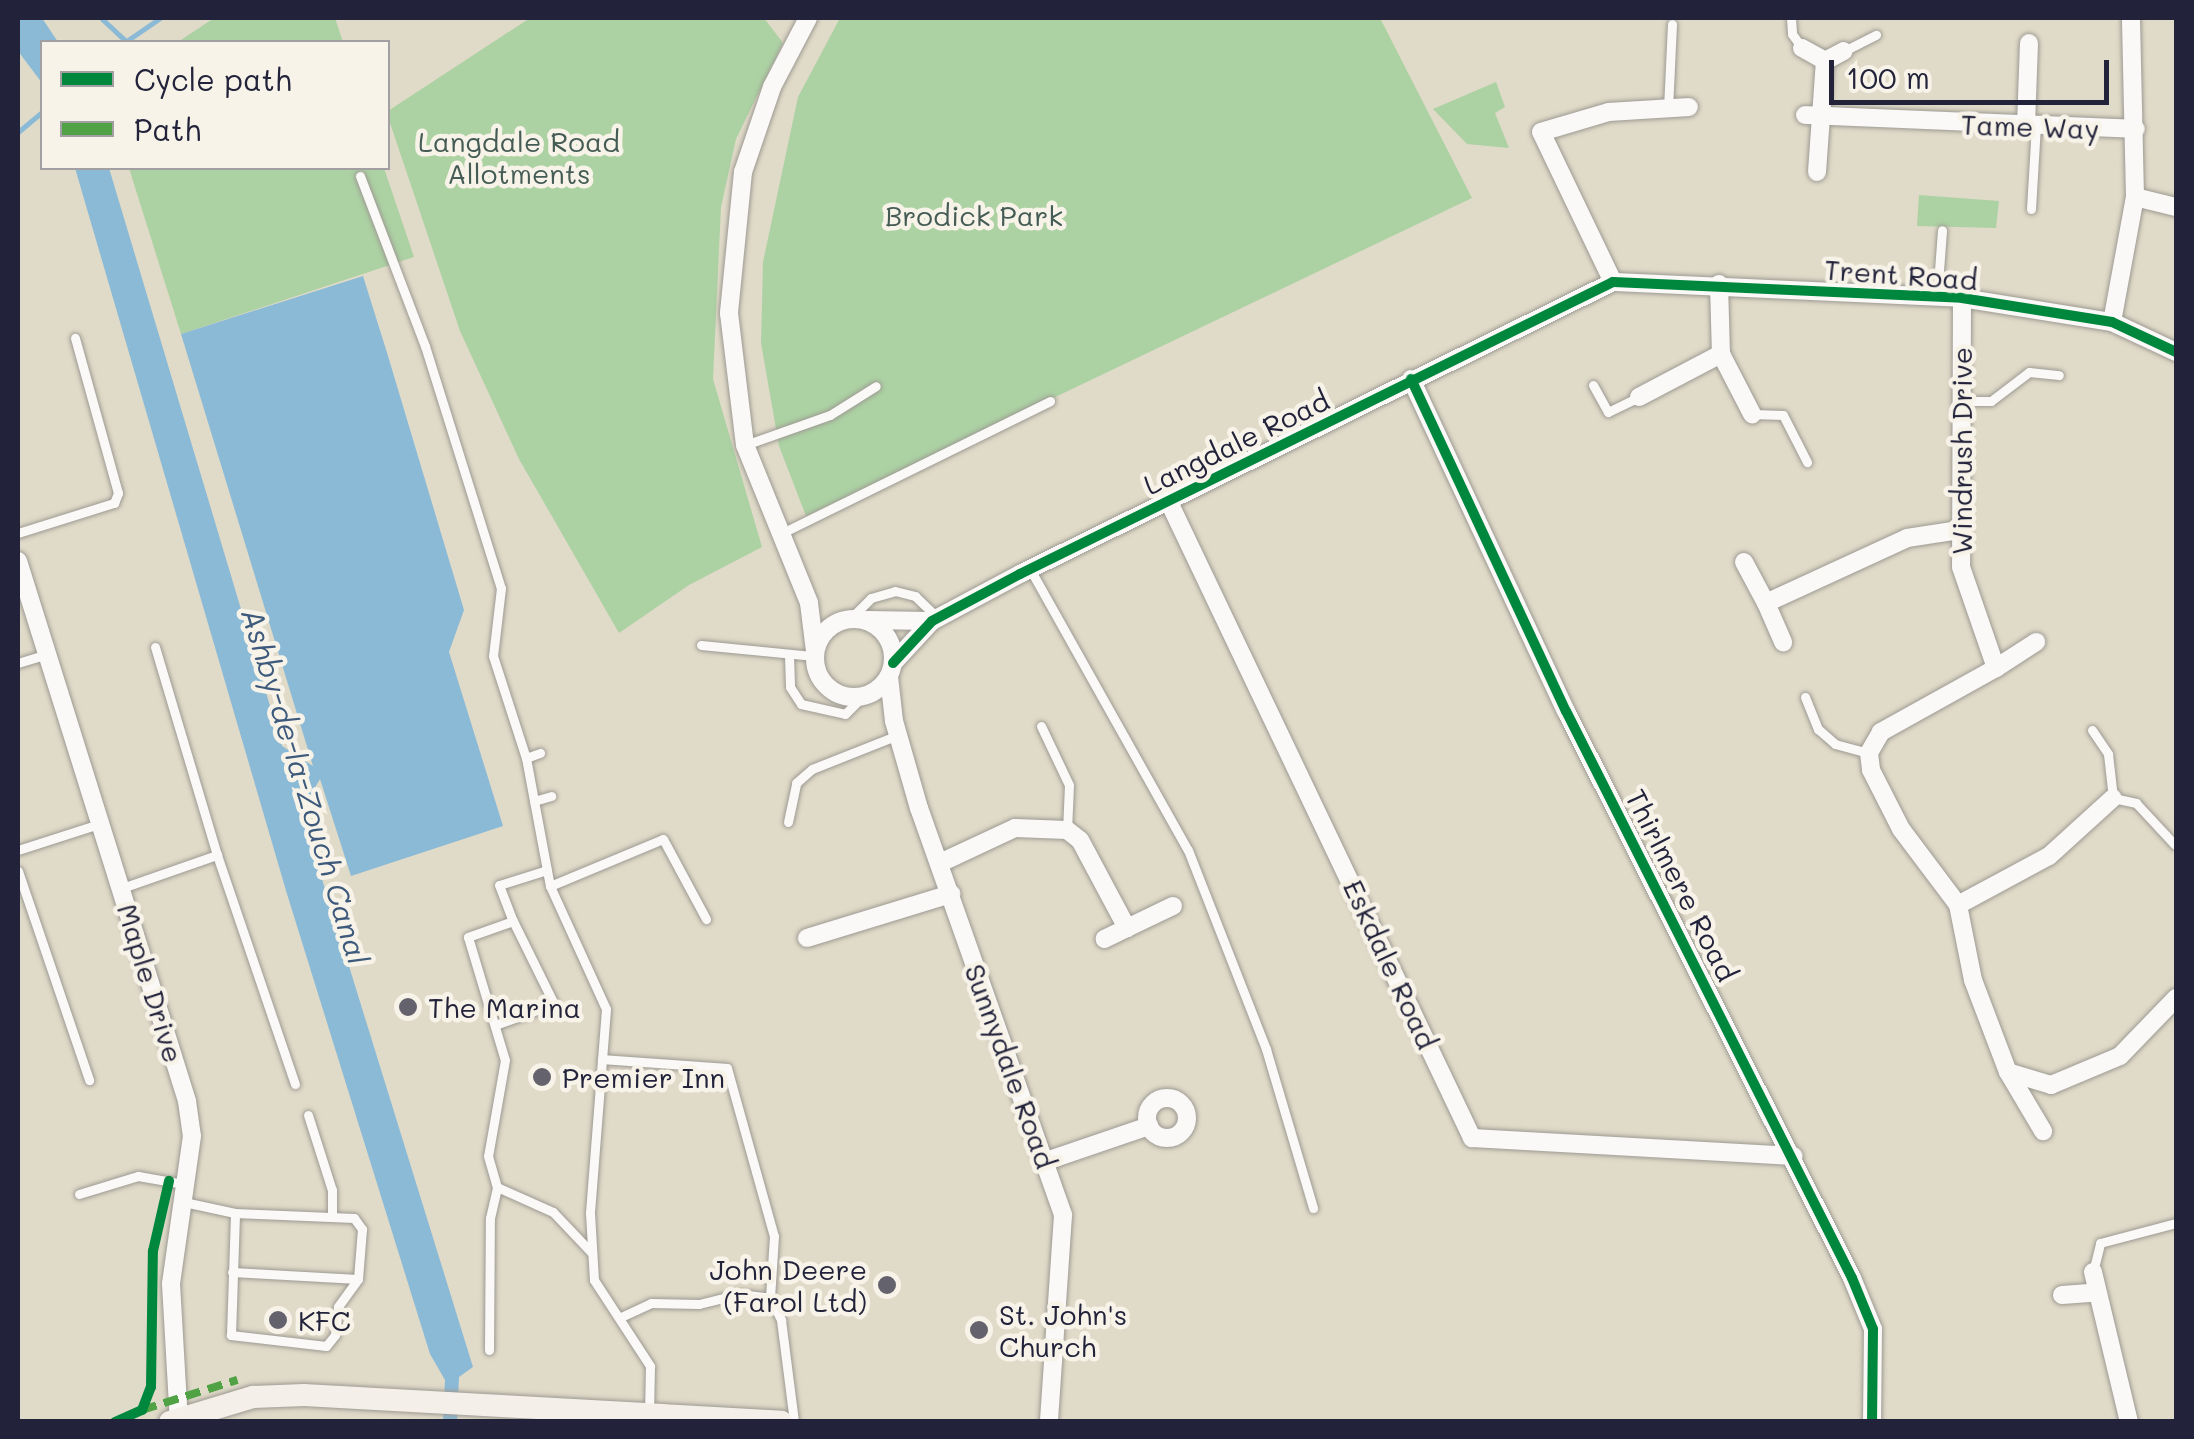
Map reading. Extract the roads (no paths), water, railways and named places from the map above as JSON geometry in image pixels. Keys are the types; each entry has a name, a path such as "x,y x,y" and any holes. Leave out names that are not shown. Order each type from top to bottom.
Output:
{"main road":[{"path":"176,1420 253,1396 590,1416 649,1414 781,1422"}],"street":[{"path":"808,18 752,141 734,225 729,313 745,445 808,603 815,654 824,684 867,695 891,670 889,639 808,603"},
{"path":"2112,322 2136,197 2131,18"},
{"path":"2029,43 2031,126"},
{"path":"1802,48 1825,62"},
{"path":"1818,172 1812,116 1825,62 1844,51"},
{"path":"1613,282 1542,132 1609,112 1689,107"},
{"name":"Tame Way","path":"1812,116 2136,129"},
{"path":"2136,197 2176,207"},
{"name":"Trent Road","path":"1613,282 1962,298 2112,322 2176,352"},
{"name":"Langdale Road","path":"891,670 935,620 1168,500 1613,282"},
{"path":"1719,284 1721,354 1752,414"},
{"name":"Windrush Drive","path":"1962,298 1958,530 1975,624 1996,668"},
{"path":"1639,396 1721,354"},
{"name":"Thirlmere Road","path":"1411,379 1566,711 1793,1156 1873,1329 1872,1422"},
{"name":"Eskdale Road","path":"1168,500 1472,1138 1793,1156"},
{"path":"1766,603 1908,538 1958,530"},
{"name":"Maple Drive","path":"18,561 187,1100 192,1136 171,1284 176,1420"},
{"path":"1744,562 1783,642"},
{"name":"Langdale Road","path":"850,621 935,620"},
{"path":"815,654 850,621"},
{"path":"2036,642 1881,732 1868,752 1901,829 1958,905 1973,980 2008,1072 2042,1132"},
{"name":"Sunnydale Road","path":"891,670 896,728 1046,1161 1064,1238 1049,1422"},
{"name":"Sunnydale Road","path":"867,695 896,728"},
{"path":"1958,905 2049,856 2112,798"},
{"path":"940,863 1014,828 1067,830 1080,840 1127,928"},
{"path":"807,938 951,894"},
{"path":"1104,939 1173,906"},
{"path":"2008,1072 2050,1084 2120,1056 2176,998"},
{"path":"1046,1161 1148,1126"},
{"path":"2093,1272 2094,1294 2129,1422"},
{"path":"2062,1295 2094,1294"}],"lane":[{"path":"1792,18 1792,34 1802,48"},
{"path":"1668,108 1672,24"},
{"path":"1844,51 1876,35"},
{"path":"2031,126 2031,208"},
{"path":"360,176 425,346 500,588 494,656 526,758 550,886 606,1008 592,1253 594,1280 650,1366 649,1414"},
{"path":"1937,297 1942,230"},
{"path":"18,533 114,503 118,493 75,338"},
{"path":"1958,402 1991,400 2029,372 2059,375"},
{"path":"1593,384 1608,412 1639,396"},
{"path":"745,445 830,415 876,386"},
{"path":"778,535 1050,401"},
{"path":"1752,414 1783,415 1807,462"},
{"path":"1030,569 1188,850 1266,1049 1312,1208"},
{"path":"850,621 871,598 894,591 915,596 935,620"},
{"path":"701,645 789,656 815,654"},
{"path":"155,646 217,855 295,1084"},
{"path":"18,663 49,654"},
{"path":"789,656 790,686 801,704 844,714 867,695"},
{"path":"1804,697 1818,729 1835,744 1868,752"},
{"path":"1042,726 1069,785 1067,830"},
{"path":"788,822 796,782 896,728"},
{"path":"2092,730 2108,754 2112,798 2136,802 2175,845"},
{"path":"526,758 540,753"},
{"path":"534,801 551,796"},
{"path":"18,850 101,823"},
{"path":"550,886 663,840 706,919"},
{"path":"122,888 217,855"},
{"path":"494,1026 554,1004 499,885 547,870"},
{"path":"18,871 89,1080"},
{"path":"489,1350 490,1218 497,1188 488,1156 505,1060 468,937 513,921"},
{"path":"602,1059 727,1068 774,1236 770,1298 782,1320 794,1422"},
{"path":"308,1114 332,1190 332,1217"},
{"path":"79,1194 138,1176 235,1213 354,1218 362,1229 358,1279 338,1306 336,1335 326,1346 257,1342 231,1335 235,1213"},
{"path":"497,1188 553,1212 592,1253"},
{"path":"2093,1272 2100,1243 2176,1222"},
{"path":"232,1272 358,1279"},
{"path":"621,1316 652,1304 699,1304 739,1294 770,1298"}],"water":[{"path":"18,18 42,18 57,40 40,40 40,80 18,51"},
{"name":"Ashby-de-la-Zouch Canal","path":"76,170 110,170 282,746 313,766 181,334 363,276 388,356 464,610 449,652 503,826 351,876 320,779 301,811 473,1367 459,1377 457,1421 443,1421 445,1380 430,1354 287,894"}],"waterway":[{"path":"101,18 125,40"},
{"path":"128,40 160,18"},
{"path":"18,132 40,114"}],"place":[{"name":"The Marina","path":"408,1007"},
{"name":"Premier Inn","path":"542,1077"},
{"name":"John Deere (Farol Ltd)","path":"887,1285"},
{"name":"KFC","path":"278,1320"},
{"name":"St. John's Church","path":"979,1330"}],"park label":[{"name":"Langdale Road Allotments","path":"519,157"},
{"name":"Brodick Park","path":"974,215"}]}
